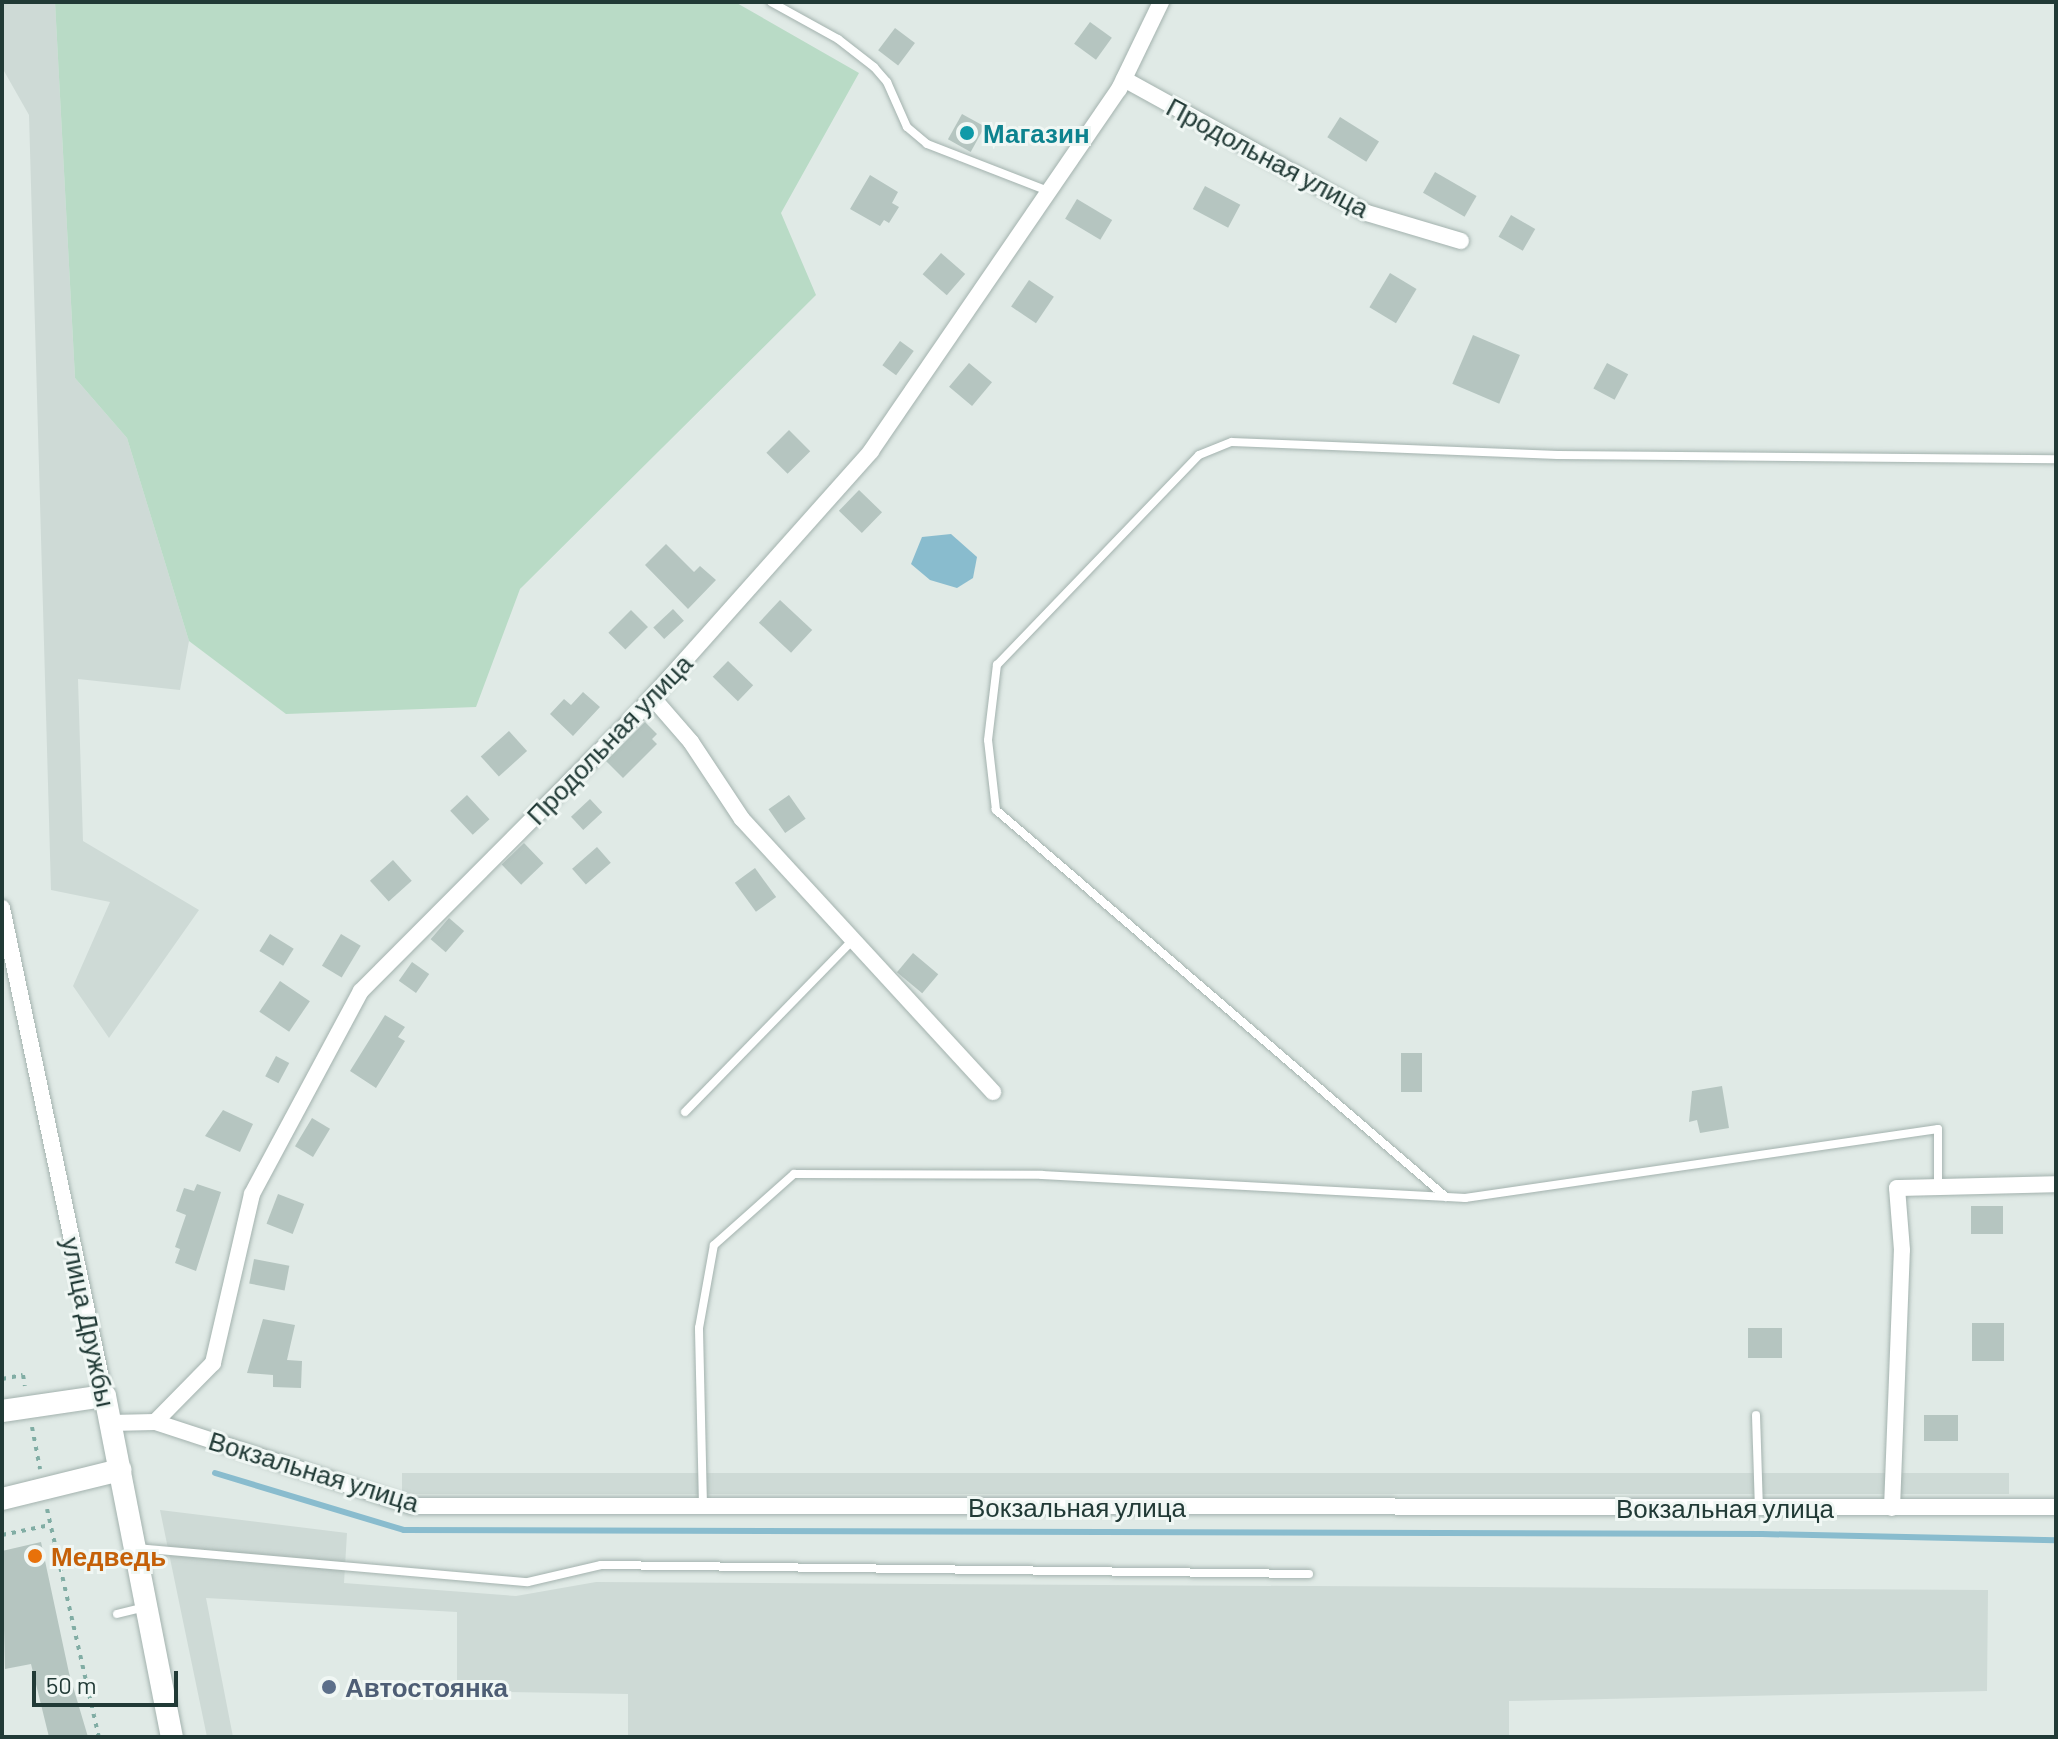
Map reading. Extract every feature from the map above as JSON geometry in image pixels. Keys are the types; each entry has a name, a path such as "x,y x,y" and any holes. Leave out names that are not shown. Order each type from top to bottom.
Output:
{"street":[{"name":"Продольная улица","path":"155,1422 213,1363 252,1194 361,991 652,697 871,451 1124,79 1161,2"},
{"name":"Продольная улица","path":"1124,79 1367,213 1461,241"},
{"path":"652,697 691,742 742,819 993,1092"},
{"name":"улица Дружбы","path":"2,908 4,930 105,1396 172,1737"},
{"path":"1892,1508 1902,1250 1897,1188 2056,1184"},
{"path":"2,1411 105,1396"},
{"name":"Вокзальная улица","path":"110,1423 155,1422 412,1506 2056,1507"},
{"path":"2,1499 120,1470"}],"lane":[{"path":"771,2 838,39 874,67 887,82 907,127 927,144 1049,191"},
{"path":"1446,1197 996,810 988,740 997,665 1199,455 1232,442 1558,455 2056,459"},
{"path":"685,1112 853,940"},
{"path":"703,1506 699,1328 714,1245 794,1174 1042,1175 1446,1197 1510,1193 1938,1129 1938,1186"},
{"path":"1756,1415 1759,1508"},
{"path":"135,1548 528,1582 601,1565 1309,1574"},
{"path":"117,1614 147,1607"}],"path":[{"path":"2,1379 23,1375 50,1525 99,1737"},
{"path":"2,1535 50,1525"}],"shaded area":[{"path":"4,2 55,2 75,378 127,438 189,641 180,690 78,679 83,841 199,910 109,1038 73,986 110,902 51,890 29,115 4,71"},
{"path":"402,1473 2009,1473 2009,1494 402,1494"},
{"path":"160,1510 347,1533 344,1583 516,1596 596,1582 1988,1590 1987,1691 1509,1701 1509,1737 628,1737 628,1694 457,1691 457,1612 206,1598 233,1737 207,1737"}],"green space":[{"path":"55,2 735,2 859,73 781,213 816,295 520,589 476,707 286,714 189,641 127,438 75,378"}],"water":[{"path":"951,534 977,557 973,578 957,588 930,580 911,564 922,537"}],"building":[{"path":"1090,22 1112,38 1096,60 1074,44"},
{"path":"895,28 915,43 898,65 878,50"},
{"name":"Магазин","path":"962,114 985,127 971,152 948,139"},
{"path":"1340,117 1379,141 1366,162 1327,137"},
{"path":"1435,172 1477,196 1465,217 1423,193"},
{"path":"870,175 898,192 892,203 899,207 889,223 884,220 880,226 850,209"},
{"path":"1205,186 1240,205 1228,228 1193,209"},
{"path":"1077,199 1112,220 1100,240 1065,219"},
{"path":"1511,215 1535,229 1523,251 1498,237"},
{"path":"941,253 965,274 947,295 923,274"},
{"path":"1390,273 1417,289 1396,323 1369,307"},
{"path":"1029,280 1054,297 1036,323 1011,307"},
{"path":"1473,335 1520,355 1499,404 1452,384"},
{"path":"900,341 914,351 896,375 882,365"},
{"path":"969,363 992,382 972,406 949,387"},
{"path":"1607,363 1628,374 1615,400 1593,389"},
{"path":"789,430 810,451 788,474 766,453"},
{"path":"859,490 882,512 862,533 839,511"},
{"path":"666,544 694,572 700,566 716,580 688,609 645,565"},
{"path":"780,600 812,630 791,653 759,623"},
{"path":"673,609 684,621 664,639 653,627"},
{"path":"631,610 648,627 625,650 608,633"},
{"path":"728,661 753,685 738,701 713,677"},
{"path":"583,692 600,707 573,736 550,714 564,699 571,705"},
{"path":"645,722 657,734 652,739 657,744 623,778 606,761"},
{"path":"509,731 527,751 499,776 481,756"},
{"path":"467,795 490,819 473,835 450,811"},
{"path":"789,795 806,819 785,833 769,809"},
{"path":"590,799 602,812 583,830 571,817"},
{"path":"524,843 543,863 521,885 502,865"},
{"path":"597,847 611,863 586,884 572,869"},
{"path":"393,860 412,881 389,902 370,881"},
{"path":"755,868 776,897 756,912 735,883"},
{"path":"449,918 464,931 446,952 431,939"},
{"path":"270,934 294,949 283,966 259,951"},
{"path":"341,934 361,946 342,978 322,966"},
{"path":"913,953 938,974 922,993 897,972"},
{"path":"412,962 429,974 416,993 399,981"},
{"path":"280,981 310,1001 289,1032 259,1012"},
{"path":"385,1015 405,1027 398,1037 405,1041 376,1088 350,1071"},
{"path":"1401,1053 1422,1053 1422,1092 1401,1092"},
{"path":"276,1056 289,1063 278,1083 265,1076"},
{"path":"1722,1086 1729,1128 1700,1133 1697,1120 1689,1122 1692,1091"},
{"path":"223,1110 253,1124 240,1152 205,1136"},
{"path":"312,1118 330,1129 313,1157 295,1146"},
{"path":"197,1184 221,1192 196,1271 175,1263 180,1249 175,1247 186,1215 176,1211 184,1188 194,1191"},
{"path":"278,1194 304,1204 293,1234 267,1224"},
{"path":"1971,1206 2003,1206 2003,1234 1971,1234"},
{"path":"254,1259 289,1266 285,1290 249,1284"},
{"path":"263,1319 295,1325 287,1360 302,1361 301,1388 273,1387 273,1375 247,1373"},
{"path":"1972,1323 2004,1323 2004,1361 1972,1361"},
{"path":"1748,1328 1782,1328 1782,1358 1748,1358"},
{"path":"1924,1415 1958,1415 1958,1441 1924,1441"},
{"path":"41,1542 69,1673 88,1737 49,1737 31,1664 5,1669 2,1551"}],"waterway":[{"path":"215,1473 404,1530 1762,1534 2056,1540"}],"place":[{"name":"Магазин","path":"967,133"},
{"name":"Медведь","path":"35,1556"},
{"name":"Автостоянка","path":"329,1687"}]}
